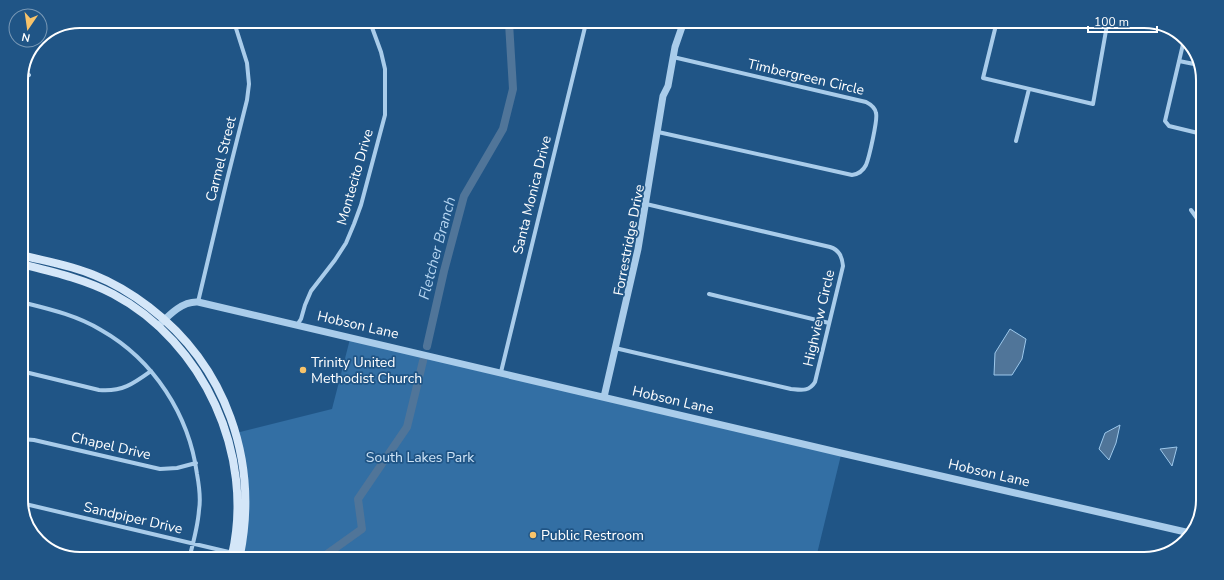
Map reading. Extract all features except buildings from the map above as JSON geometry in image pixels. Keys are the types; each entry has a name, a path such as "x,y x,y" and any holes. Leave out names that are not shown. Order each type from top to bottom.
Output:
{"main road":[{"path":"28,257 95,275 117,286 165,319 182,336 202,362 223,398 236,433 244,470 245,521 237,552"},
{"path":"28,266 91,283 125,301 158,326 177,345 198,371 210,393 223,423 233,466 236,490 236,552"}],"street":[{"name":"Carmel Street","path":"198,302 247,100 249,84 247,63 236,28"},
{"name":"Montecito Drive","path":"297,325 301,319 312,291 346,243 354,224 361,205 385,115 385,69 381,52 372,28"},
{"name":"Santa Monica Drive","path":"501,372 585,28"},
{"name":"Forrestridge Drive","path":"606,397 638,268 660,132 668,97 672,57 682,28"},
{"path":"995,28 983,78 1093,104 1106,28"},
{"path":"1183,46 1165,122 1169,126 1196,133"},
{"name":"Timbergreen Circle","path":"660,132 852,175 861,173 867,164 877,120 876,112 873,107 866,102 672,57"},
{"path":"1179,61 1193,64"},
{"path":"1016,141 1029,89"},
{"name":"Highview Circle","path":"617,349 791,389 805,390 815,382 842,266 841,256 835,248 648,205"},
{"path":"1191,210 1196,217"},
{"path":"709,294 829,323"},
{"name":"Hobson Lane","path":"158,326 175,310 187,303 198,302 841,453 1185,532"},
{"path":"28,304 70,315 102,330 135,355 166,390 179,413 188,434 196,463 200,509 191,552"},
{"path":"28,374 109,391 122,389 135,383 151,372"},
{"name":"Chapel Drive","path":"28,440 160,469 177,468 196,463"},
{"name":"Sandpiper Drive","path":"28,505 224,552"}],"green space":[{"name":"South Lakes Park","path":"350,339 841,455 817,552 240,552 245,510 236,433 332,409"}],"shaded area":[{"path":"1010,329 1026,339 1022,359 1012,375 994,375 995,353"},
{"path":"1120,425 1116,443 1109,460 1099,449 1105,433"},
{"path":"1177,447 1172,466 1160,449"}],"waterway":[{"name":"Fletcher Branch","path":"427,346 444,271 464,196 503,129 513,89 509,28"},
{"name":"Fletcher Branch","path":"330,552 362,529 358,499 407,427 423,361"}],"place":[{"name":"Trinity United Methodist Church","path":"303,370"},
{"name":"Public Restroom","path":"533,535"}]}
